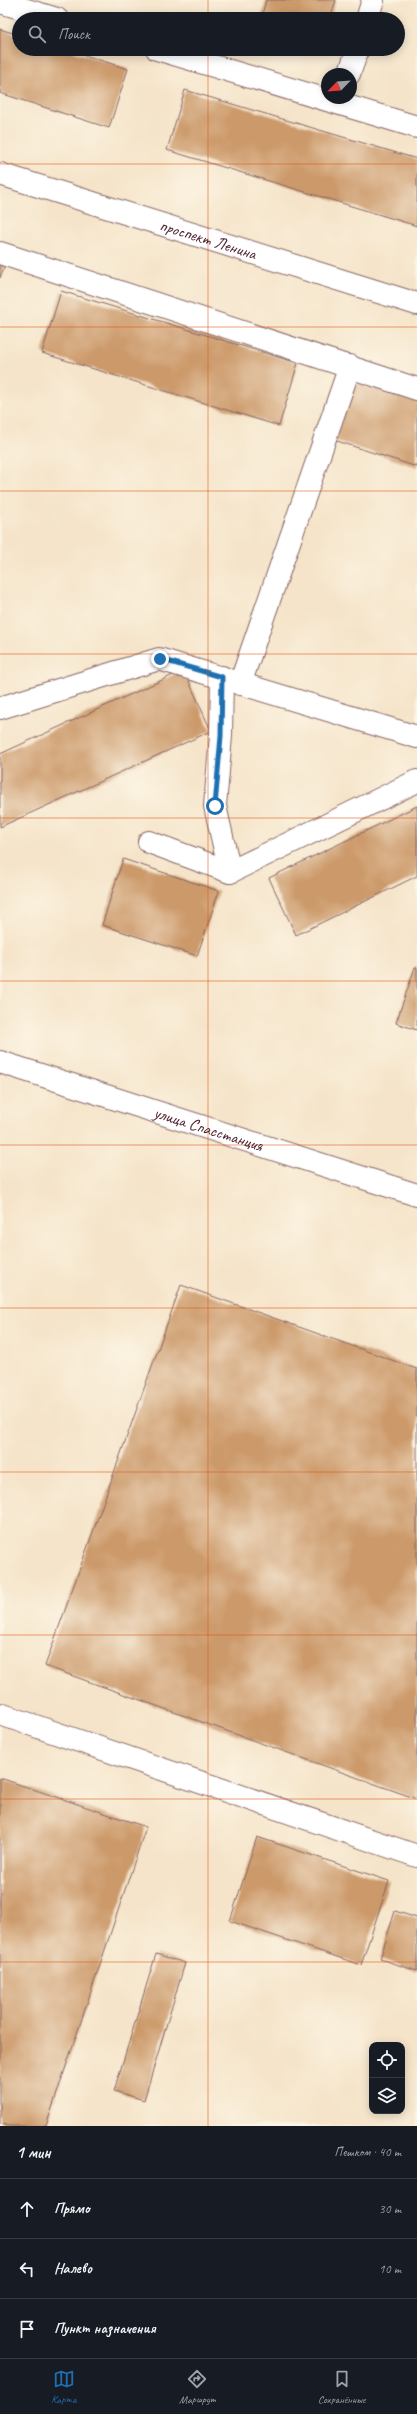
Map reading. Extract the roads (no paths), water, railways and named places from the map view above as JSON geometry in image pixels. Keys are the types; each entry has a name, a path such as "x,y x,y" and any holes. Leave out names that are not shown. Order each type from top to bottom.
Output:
{"main road":[{"path":"369,12 373,0"},
{"path":"0,2 34,12"},
{"path":"182,56 321,95"},
{"path":"351,68 355,56"},
{"path":"350,104 417,127"},
{"name":"проспект Ленина","path":"0,174 417,304"},
{"path":"0,254 350,366 417,389"},
{"path":"230,872 215,806 221,736 231,680 350,366"},
{"path":"0,708 160,659 417,737"},
{"path":"149,842 230,872 417,781"},
{"name":"улица Спасстанция","path":"0,1062 417,1195"},
{"path":"0,1714 417,1856"}]}
